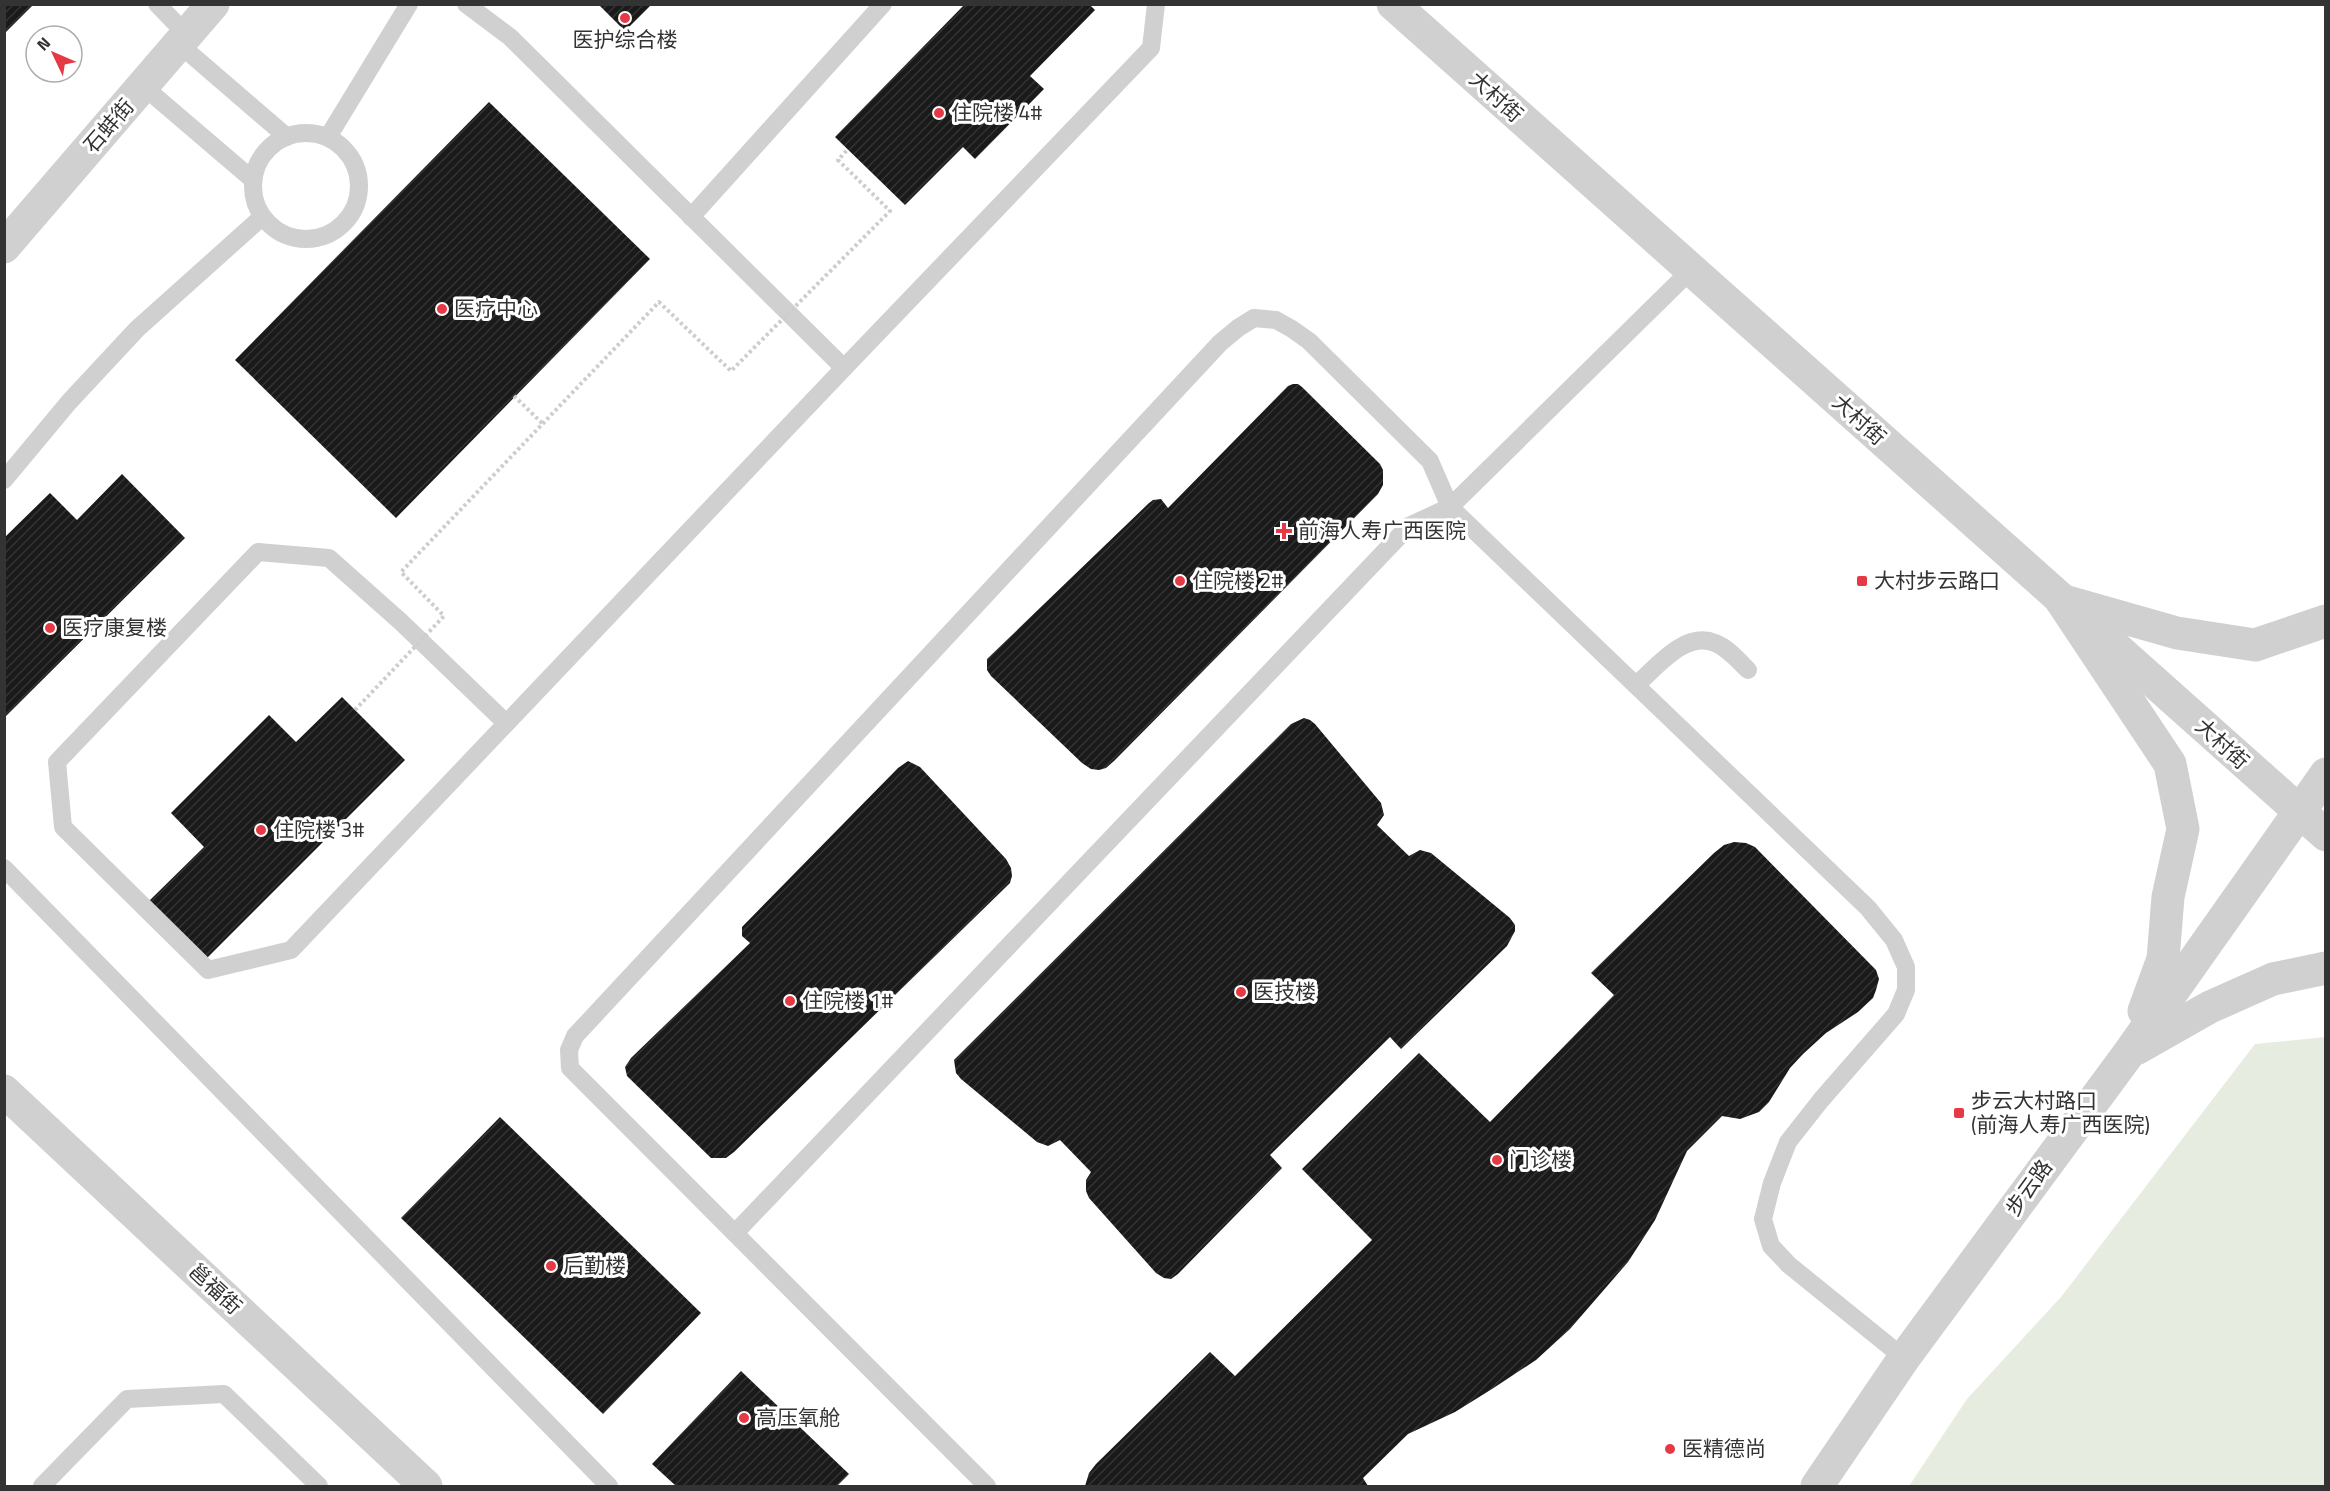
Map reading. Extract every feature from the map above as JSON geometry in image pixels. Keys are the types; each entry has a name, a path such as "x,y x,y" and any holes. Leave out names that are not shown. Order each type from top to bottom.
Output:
{"street":[{"name":"石蚌街","path":"4,247 213,4"},
{"name":"大村街","path":"1393,4 2325,835"},
{"path":"2061,600 2177,633 2255,645 2325,621"},
{"path":"2061,600 2170,764 2183,829 2168,897 2163,959 2129,1053"},
{"name":"步云路","path":"1817,1486 1904,1358 2129,1053 2325,774"},
{"path":"2129,1053 2210,1007 2273,979 2325,968"},
{"name":"邕福街","path":"4,1091 426,1486"}],"lane":[{"path":"157,4 183,40 287,136"},
{"path":"328,137 409,4"},
{"path":"466,4 510,36 844,368"},
{"path":"691,217 883,4"},
{"path":"506,723 401,622 329,558 258,552 57,762 63,827 208,970 291,950 1151,48 1156,4"},
{"path":"142,86 253,180"},
{"path":"311,132 328,137 343,148 354,162 359,180 357,197 351,214 338,228 322,236 306,239 289,236 274,229 262,217 255,201 253,180 255,169 263,154 276,141 293,134 311,132"},
{"path":"4,480 69,402 137,329 262,217"},
{"path":"735,1233 1409,526 1450,507 1691,270"},
{"path":"987,1486 570,1068 569,1050 575,1036 1220,344 1254,318 1276,320 1309,341 1430,461 1450,507 1868,909 1894,940 1906,967 1906,990 1896,1014 1821,1100 1788,1142 1772,1183 1763,1219 1771,1246 1789,1266 1904,1358"},
{"path":"1636,685 1678,648 1699,640 1716,643 1748,670"},
{"path":"4,868 609,1486"},
{"path":"42,1486 127,1399 224,1394 319,1486"}],"path":[{"path":"355,710 444,616 400,572 659,302 731,371 890,211 838,160 848,149"},
{"path":"514,396 542,423"}],"shaded area":[{"path":"2325,1037 2325,1486 1909,1486 1967,1399 2061,1297 2255,1044"}],"building":[{"path":"4,4 34,4 4,34"},
{"name":"医护综合楼","path":"598,4 652,4 625,31"},
{"name":"住院楼 4#","path":"965,4 1089,4 1095,10 1030,76 1044,89 975,159 963,147 905,205 835,137"},
{"name":"医疗中心","path":"489,102 650,259 396,518 235,360"},
{"name":"住院楼 2#","path":"1293,384 1302,387 1380,464 1383,470 1383,485 1378,494 1114,761 1106,768 1091,769 991,676 987,670 987,659 1149,503 1161,499 1168,508 1288,386"},
{"name":"医疗康复楼","path":"122,474 185,538 4,718 4,538 50,493 77,520"},
{"name":"住院楼 3#","path":"342,697 405,760 205,960 147,903 204,847 171,813 269,715 296,742"},
{"name":"医技楼","path":"1304,718 1315,724 1381,803 1384,815 1377,825 1409,856 1420,850 1431,853 1510,918 1515,925 1515,931 1507,946 1401,1049 1390,1037 1270,1155 1282,1168 1178,1274 1171,1279 1164,1278 1156,1273 1089,1198 1086,1191 1086,1180 1091,1172 1060,1140 1048,1146 1037,1142 961,1079 956,1073 954,1060 1291,724"},
{"name":"住院楼 1#","path":"908,761 920,767 1006,859 1011,868 1010,883 734,1152 726,1158 711,1158 627,1076 625,1067 631,1058 750,943 742,936 742,927 898,768"},
{"name":"门诊楼","path":"1734,842 1746,843 1755,847 1876,970 1879,979 1876,990 1873,998 1858,1012 1826,1033 1803,1054 1790,1068 1769,1102 1759,1112 1740,1119 1722,1116 1687,1151 1655,1220 1628,1262 1570,1329 1536,1360 1492,1389 1455,1412 1408,1434 1363,1478 1368,1486 1085,1486 1089,1473 1096,1464 1210,1352 1235,1376 1372,1240 1302,1169 1419,1053 1490,1122 1614,995 1591,973 1714,853 1724,845"},
{"name":"后勤楼","path":"500,1117 701,1313 603,1414 401,1218"},
{"name":"高压氧舱","path":"741,1371 849,1474 837,1486 676,1486 652,1464"}],"place":[{"name":"医护综合楼","path":"625,18"},
{"name":"住院楼 4#","path":"939,113"},
{"name":"医疗中心","path":"442,309"},
{"name":"前海人寿广西医院","path":"1284,531"},
{"name":"住院楼 2#","path":"1180,581"},
{"name":"大村步云路口","path":"1862,581"},
{"name":"医疗康复楼","path":"50,628"},
{"name":"住院楼 3#","path":"261,830"},
{"name":"医技楼","path":"1241,992"},
{"name":"住院楼 1#","path":"790,1001"},
{"name":"步云大村路口 (前海人寿广西医院)","path":"1959,1113"},
{"name":"门诊楼","path":"1497,1160"},
{"name":"后勤楼","path":"551,1266"},
{"name":"高压氧舱","path":"744,1418"},
{"name":"医精德尚","path":"1670,1449"}]}
